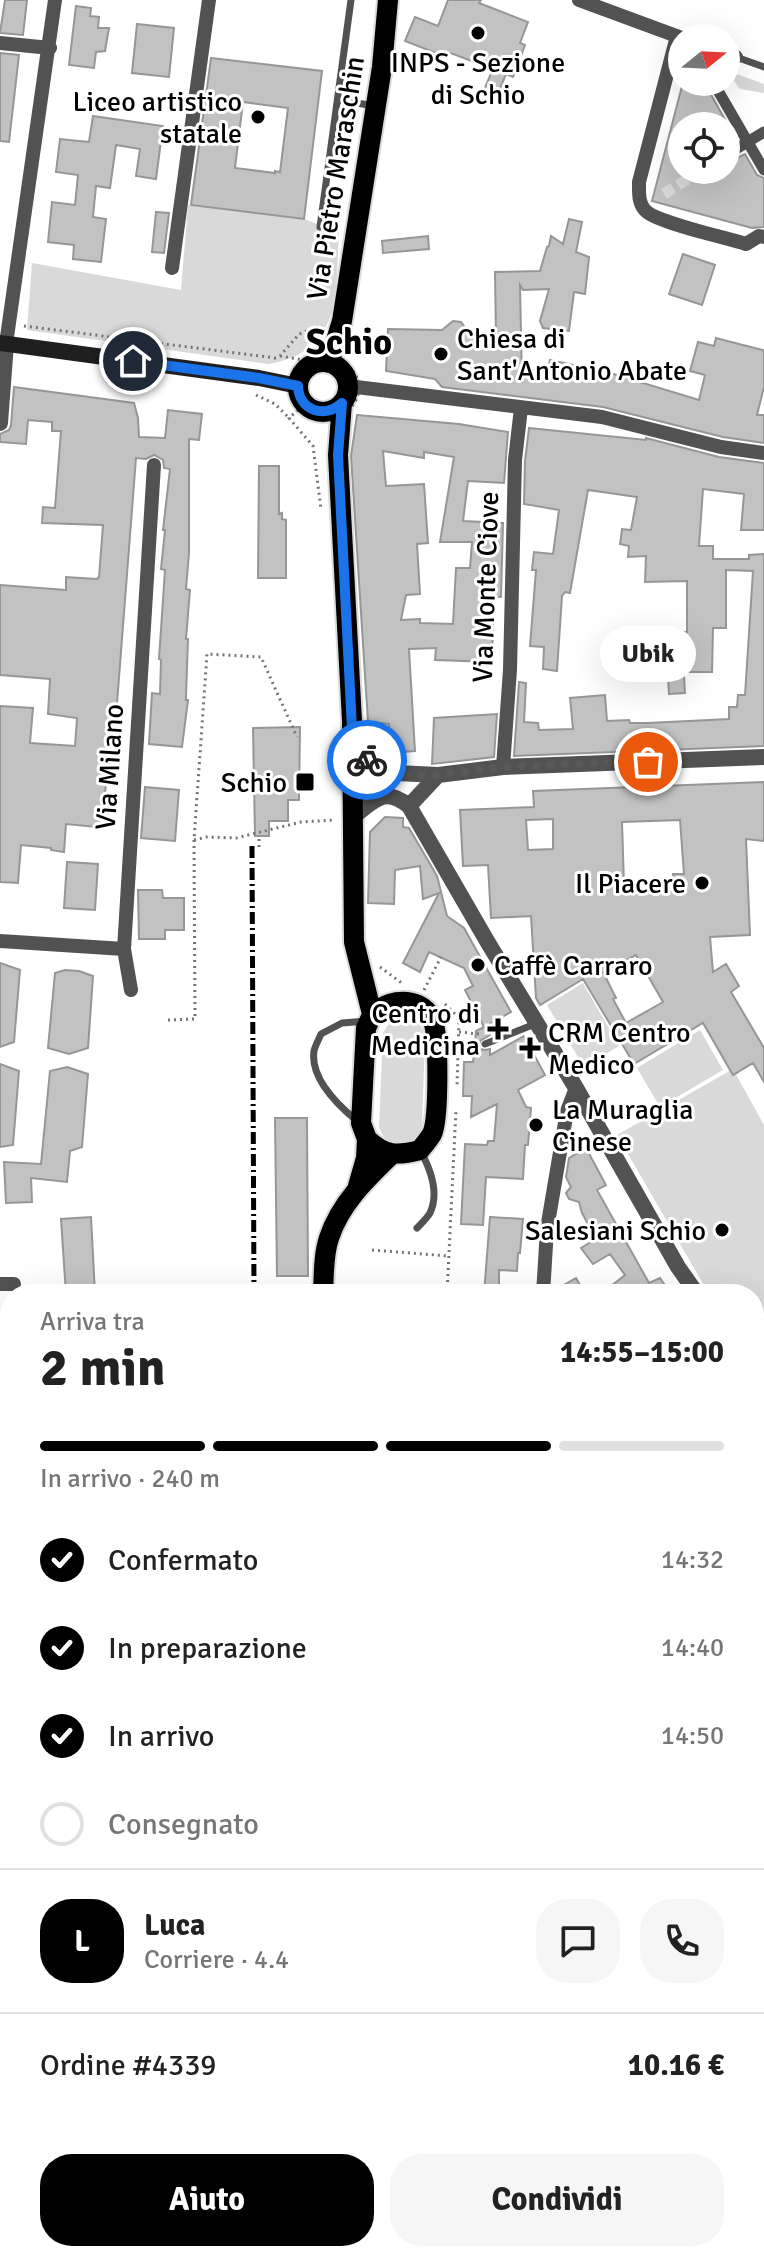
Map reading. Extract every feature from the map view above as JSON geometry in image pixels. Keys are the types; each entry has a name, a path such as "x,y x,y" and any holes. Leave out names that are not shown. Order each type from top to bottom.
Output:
{"main road":[{"name":"Via Pietro Maraschin","path":"329,361 342,321 382,67 388,0"},
{"path":"3,344 295,385"},
{"path":"295,385 308,367 329,361 344,374 348,397 338,455 353,748 346,818 354,942 371,1018"},
{"path":"295,385 300,398 316,414 338,455"},
{"path":"316,414 326,412 348,397"},
{"path":"358,964 399,1001"},
{"path":"358,1186 366,1158 364,1131 364,1055 366,1028 371,1018 385,1005 399,1001 415,1003 427,1010 438,1043 433,1133 420,1150 392,1154 377,1148 364,1131"},
{"path":"324,1284 328,1240 336,1220 358,1186 392,1154"}],"street":[{"path":"0,423 3,344 55,0"},
{"path":"172,268 209,0"},
{"path":"579,0 668,33"},
{"path":"0,43 50,48"},
{"path":"668,77 639,182 639,200 646,212 663,220 746,244 759,236 764,237"},
{"path":"721,96 764,170"},
{"path":"740,147 764,132"},
{"path":"348,397 543,409 602,417 721,447 764,453"},
{"name":"Via Monte Ciove","path":"503,767 510,670 515,460 521,408"},
{"name":"Via Milano","path":"131,990 124,949 154,465"},
{"path":"353,748 372,764 396,773 438,775 503,767 764,757"},
{"path":"409,806 438,775"},
{"path":"346,818 383,796 396,796 409,806 690,1284"},
{"path":"0,941 124,949"},
{"path":"544,1284 547,1229 567,1111 576,1088"}],"lane":[{"path":"320,227 351,0"},
{"path":"740,59 764,67"},
{"path":"338,100 376,106"},
{"path":"364,1131 340,1106 318,1075 313,1053 321,1034 342,1023 371,1018"},
{"path":"485,1044 538,1023"},
{"path":"417,1228 430,1213 434,1193 431,1171 420,1150"}],"path":[{"path":"280,356 299,334 320,325 342,321"},
{"path":"8,324 275,358 314,358 347,366 356,374 348,397 327,418 316,414 307,416 298,410 293,400 296,368 303,360"},
{"path":"168,1020 195,1019 194,840 207,654 261,657 297,737"},
{"path":"194,840 234,838 301,822 346,818"},
{"path":"259,834 259,847"},
{"path":"234,838 234,845"},
{"path":"424,990 441,957"},
{"path":"440,999 459,1018 448,1284"},
{"path":"459,1032 480,1034 485,1044"},
{"path":"372,1250 449,1256"}],"shaded area":[{"path":"740,75 764,84 764,93 740,89"},
{"path":"188,205 304,219 339,232 331,315 323,332 311,346 293,357 269,364 27,330 32,263 181,290"},
{"path":"583,983 619,1046 584,1067 547,1005"},
{"path":"404,1017 419,1024 425,1038 422,1126 419,1135 407,1145 389,1142 379,1127 383,1033 391,1022"},
{"path":"700,1030 723,1070 660,1107 637,1068"},
{"name":"Salesiani Schio","path":"733,1069 764,1125 764,1284 703,1284 617,1135"}],"building":[{"path":"5,0 27,0 23,35 0,33"},
{"path":"448,0 481,0 479,3 528,22 520,43 525,45 513,77 506,74 497,96 484,90 493,69 448,52 446,57 405,41 415,17 438,26"},
{"path":"76,6 91,8 90,16 99,17 98,28 109,28 105,51 96,52 94,68 69,65"},
{"path":"137,24 174,28 169,77 132,73"},
{"path":"0,53 19,55 9,142 0,141"},
{"path":"211,58 322,71 304,219 191,205","holes":["243,102 288,108 280,172 235,168"]},
{"path":"679,96 712,96 721,112 675,112"},
{"path":"93,116 163,126 156,179 136,176 140,149 116,145 110,188 96,186 93,217 106,219 101,262 73,259 74,245 48,242 52,202 75,205 78,175 56,172 60,139 89,142"},
{"path":"668,140 668,184 740,184 740,156 745,154 757,175 764,178 764,227 752,228 652,201"},
{"path":"156,212 169,213 164,253 152,252"},
{"path":"569,219 582,222 576,252 589,257 585,294 574,292 569,331 543,328 540,321 549,289 523,290 520,285 522,383 526,370 548,369 550,360 610,373 699,400 705,375 690,371 698,342 714,346 716,338 763,350 764,387 757,415 764,415 764,443 723,437 603,407 442,387 435,379 386,371 388,329 442,330 453,321 461,322 469,333 496,337 495,272 540,271 551,236 563,244"},
{"path":"428,236 429,249 383,253 382,241"},
{"path":"683,254 715,265 702,305 669,294"},
{"path":"14,387 134,403 139,437 165,438 168,410 202,414 199,440 189,439 186,589 190,590 186,639 188,700 182,747 149,744 152,693 160,694 159,659 165,570 161,569 170,469 164,468 163,460 154,455 146,459 136,458 112,768 107,767 107,828 66,824 64,852 21,845 18,883 0,882 0,706 33,708 30,743 75,746 77,718 48,714 50,679 0,675 0,585 66,590 66,577 97,579 103,525 42,523 43,507 55,508 61,431 52,431 52,422 28,420 26,444 0,442 0,434 9,430 11,425"},
{"path":"357,415 459,424 508,432 504,483 468,481 463,521 503,523 501,597 488,596 487,625 493,625 492,662 435,660 436,648 409,649 415,751 390,753 389,724 368,722 351,456","holes":["383,451 424,458 424,452 454,457 440,542 472,542 470,568 456,568 453,624 420,623 420,619 401,620 406,595 420,594 417,544 428,543 424,484 386,486"]},
{"path":"529,428 646,438 719,457 764,463 764,530 741,530 744,494 703,489 699,546 713,546 713,559 749,559 749,555 764,554 764,746 514,756 519,682 526,683 524,722 538,723 539,730 573,729 570,698 605,695 607,721 648,723 729,719 729,707 737,707 738,695 745,695 753,571 726,570 726,628 713,628 712,672 683,672 687,581 645,582 646,556 628,557 629,546 620,544 622,529 631,530 637,497 588,490 570,593 565,592 562,596 557,671 543,669 544,647 530,646 536,570 532,570 534,552 553,554 559,510 524,504"},
{"path":"259,466 279,466 279,514 282,513 282,519 286,520 286,578 258,578"},
{"path":"653,657 654,673 624,674 624,659"},
{"path":"684,676 685,693 669,694 668,677"},
{"path":"497,714 494,757 432,764 434,718"},
{"path":"300,727 299,800 288,800 288,821 269,821 269,836 255,836 253,728"},
{"path":"764,782 764,841 746,839 750,935 710,937 713,972 726,964 739,986 731,992 764,1048 764,1082 753,1063 733,1075 703,1023 634,1064 583,979 540,1005 536,998 531,916 491,918 488,865 463,866 460,810 534,807 533,791","holes":["553,819 553,849 528,850 526,820","680,820 684,874 673,874 674,881 624,885 622,822","636,955 663,1002 626,1023 603,972"]},
{"path":"145,787 179,790 175,841 141,838"},
{"path":"385,817 403,818 403,827 409,828 437,876 447,916 464,928 511,1012 484,1027 465,990 473,986 464,968 429,952 420,972 403,963 439,893 423,899 420,866 395,870 394,904 368,903 370,832"},
{"path":"67,862 98,864 95,910 64,908"},
{"path":"138,890 162,890 163,898 184,898 184,930 165,930 165,939 139,939"},
{"path":"0,963 20,970 14,1042 0,1047"},
{"path":"65,970 93,976 88,1048 69,1054 48,1048 55,973"},
{"path":"490,1024 490,1035 480,1041 480,1049 490,1049 490,1055 524,1036 545,1075 518,1090 526,1107 531,1108 523,1179 486,1177 483,1225 461,1224 465,1144 487,1145 488,1141 494,1141 497,1104 471,1117 472,1096 463,1096 464,1062 473,1062 476,1031"},
{"path":"0,1064 19,1071 13,1145 0,1147"},
{"path":"67,1067 88,1074 82,1147 70,1151 67,1182 31,1178 32,1202 6,1203 4,1162 41,1164 50,1071"},
{"path":"275,1118 307,1118 308,1276 277,1276"},
{"path":"586,1148 606,1185 597,1190 649,1283 660,1278 664,1284 614,1284 625,1275 610,1254 593,1264 581,1248 594,1240 590,1234 593,1233 579,1202 569,1199 566,1193 571,1187 566,1177 569,1158"},
{"path":"91,1217 94,1284 65,1284 61,1219"},
{"path":"490,1217 523,1219 517,1271 499,1270 499,1284 485,1284"},
{"path":"576,1278 579,1284 565,1284"}],"tunnel":[{"path":"664,194 680,184"}],"railway":[{"path":"252,846 254,1284"}],"way so far":[{"path":"367,760 396,773 438,775 503,767 648,762"}],"place":[{"name":"INPS - Sezione di Schio","path":"478,33"},
{"name":"Liceo artistico statale","path":"258,117"},
{"name":"Chiesa di Sant'Antonio Abate","path":"441,354"},
{"name":"Ubik","path":"648,762"},
{"name":"Schio","path":"305,782"},
{"name":"Il Piacere","path":"702,883"},
{"name":"Caffè Carraro","path":"478,965"},
{"name":"Centro di Medicina","path":"498,1029"},
{"name":"CRM Centro Medico","path":"530,1048"},
{"name":"La Muraglia Cinese","path":"536,1125"},
{"name":"Salesiani Schio","path":"722,1230"}],"district":[{"name":"Schio","path":"349,341"}],"route":[{"path":"133,361 298,386 300,398 314,411 326,412 342,403 338,455 353,748 367,760"}]}
